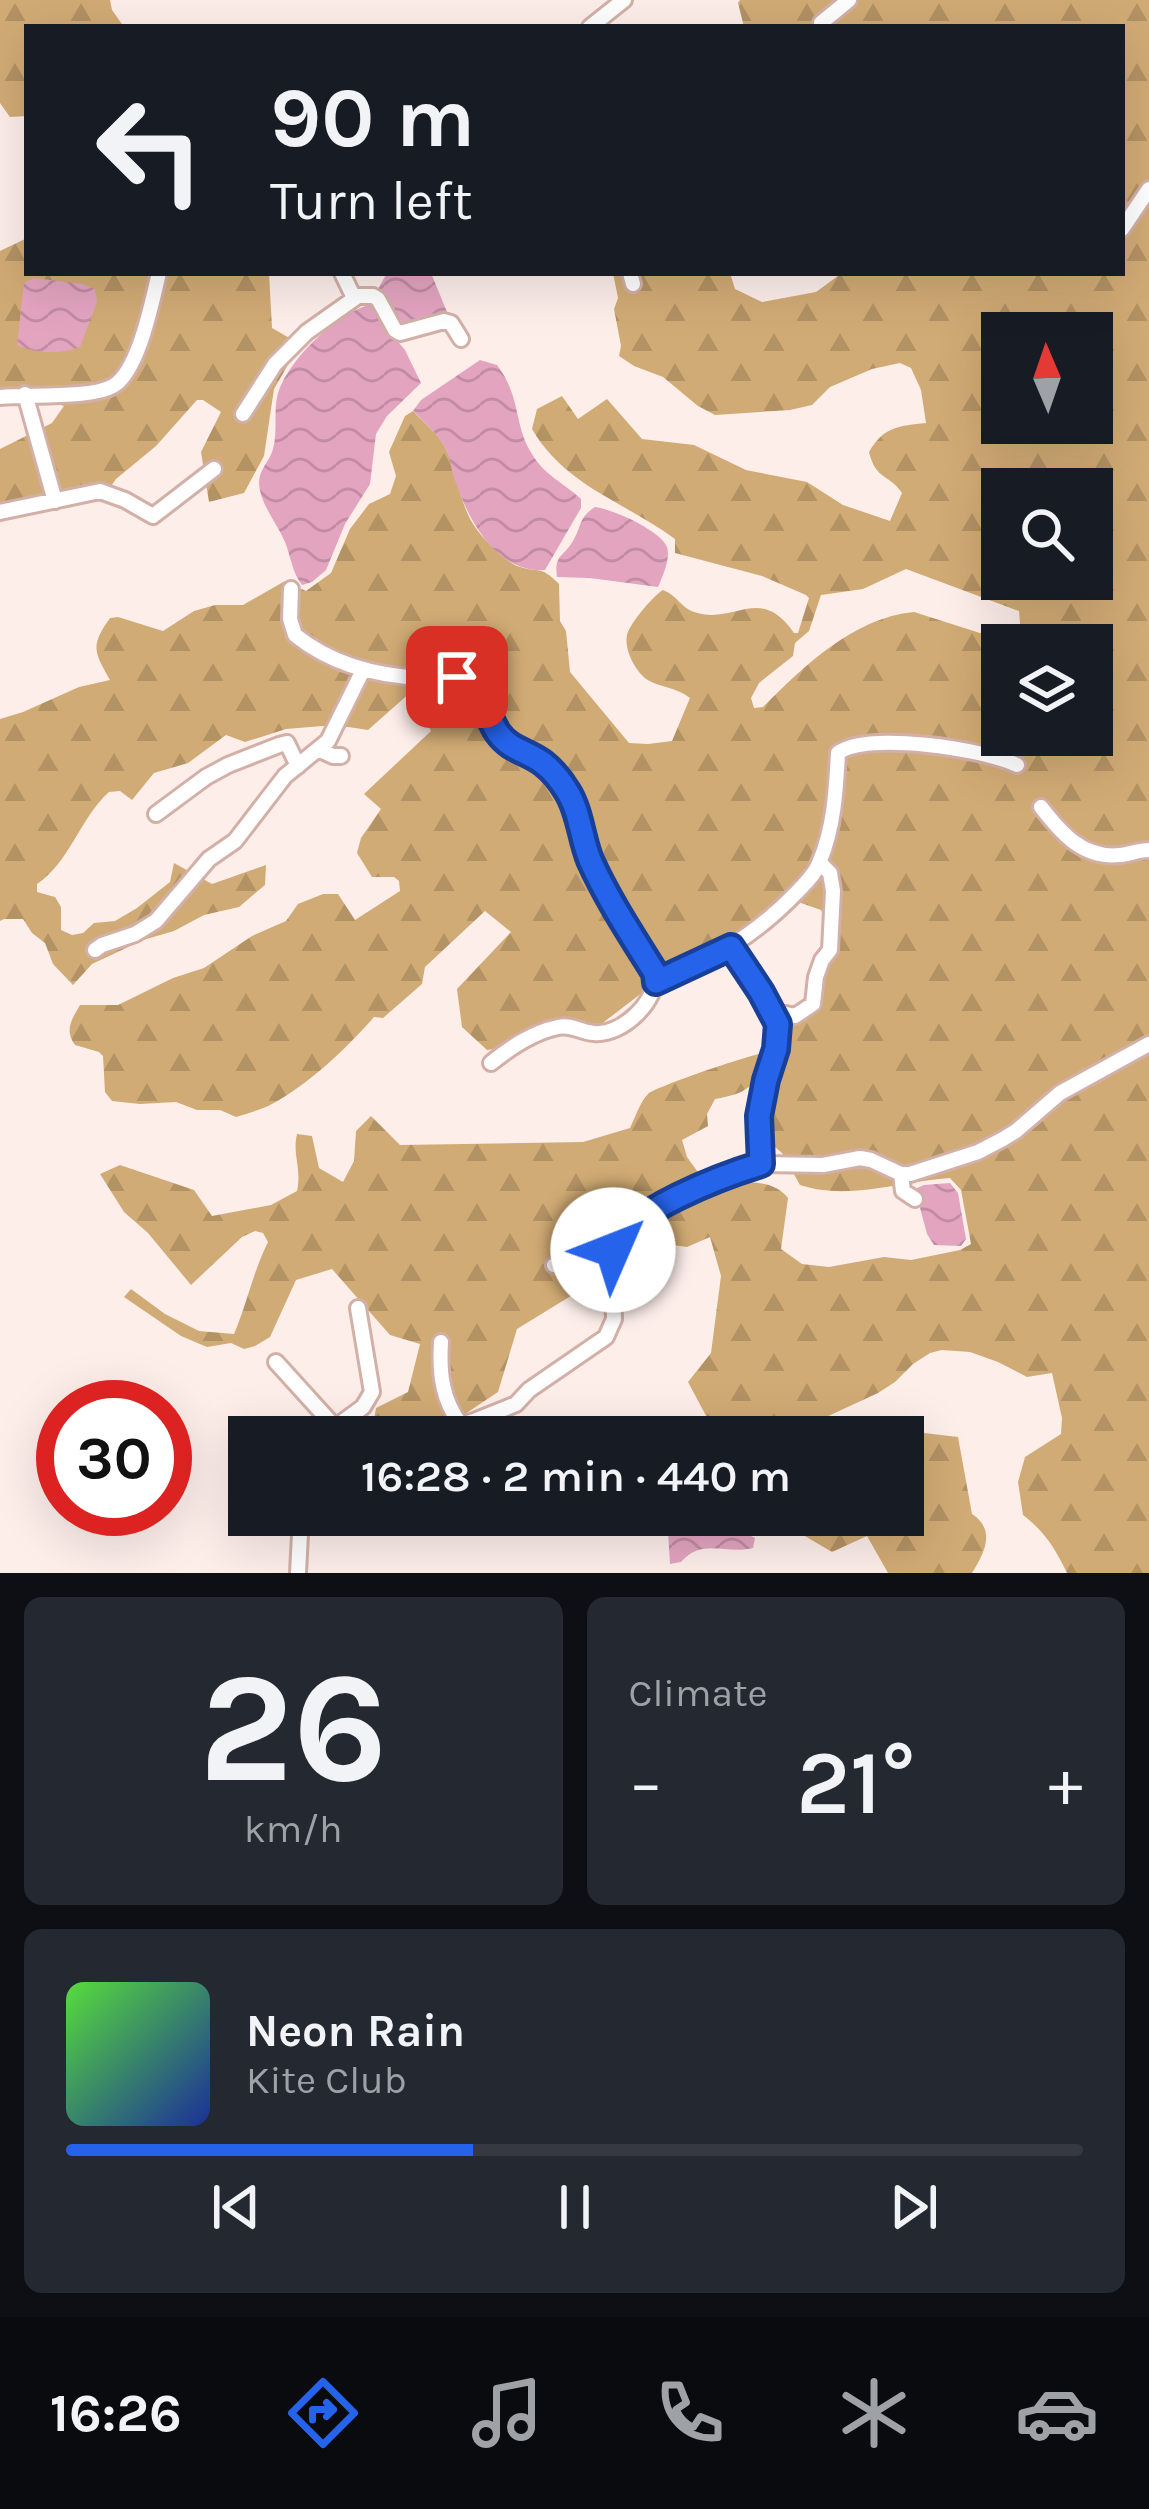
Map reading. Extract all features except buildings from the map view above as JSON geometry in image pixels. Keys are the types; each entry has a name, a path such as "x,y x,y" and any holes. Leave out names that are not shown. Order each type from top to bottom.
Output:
{"street":[{"path":"594,24 624,0"},
{"path":"821,23 849,0"},
{"path":"1125,225 1149,189"},
{"path":"0,397 104,390 121,380 139,346 158,276"},
{"path":"344,276 355,298"},
{"path":"243,414 292,346 355,298 378,299 400,333 444,321 451,323 461,339"},
{"path":"26,394 55,501"},
{"path":"0,512 100,491 153,516 214,469"},
{"path":"291,589 295,635 332,658 363,670 465,678 476,686 502,739 541,761 566,788 589,858 655,973 652,994 623,1024 601,1034 566,1025 552,1028 532,1035 491,1063"},
{"path":"95,950 156,921 209,859 235,841 285,776 320,750 363,670"},
{"path":"656,982 731,947 808,881 820,863 831,825 838,753 843,748 868,742 957,748 1016,765"},
{"path":"156,814 206,777 279,745 287,743 298,766"},
{"path":"320,750 341,756"},
{"path":"1042,807 1062,834 1085,850 1120,856 1149,850"},
{"path":"776,1018 795,1016 813,1004 816,977 830,950 833,891 830,873 820,863"},
{"path":"731,947 776,1018 776,1049 759,1116 761,1164"},
{"path":"554,1265 615,1242 650,1212 704,1184 761,1164 823,1165 860,1158 901,1174 992,1146 1060,1093 1149,1044"},
{"path":"901,1174 902,1191 915,1199"},
{"path":"486,1416 516,1404 606,1337 614,1319 611,1260 615,1242"},
{"path":"350,1416 363,1407 372,1392 358,1308"},
{"path":"441,1342 442,1383 455,1416"},
{"path":"275,1362 318,1416"},
{"path":"298,1573 300,1536"}],"green space":[{"path":"0,0 110,0 122,24 24,24 24,116 10,117 0,103"},
{"path":"1149,0 1149,1573 1067,1573 1049,1541 1023,1515 1018,1482 1025,1457 1061,1434 1052,1373 1027,1377 970,1352 942,1350 913,1364 878,1393 828,1416 706,1416 688,1382 711,1353 721,1276 710,1237 687,1247 666,1244 662,1258 649,1255 643,1268 621,1267 616,1280 574,1294 517,1329 498,1392 462,1416 375,1416 376,1408 408,1392 420,1344 390,1335 332,1269 296,1280 270,1337 244,1349 231,1343 207,1347 181,1336 124,1297 131,1289 199,1331 234,1334 268,1242 263,1233 255,1231 242,1237 191,1285 124,1212 100,1174 120,1165 194,1190 212,1216 271,1205 297,1191 297,1134 312,1136 319,1168 343,1182 354,1161 356,1131 371,1116 400,1145 583,1142 630,1128 643,1101 655,1090 765,1053 750,1086 715,1099 707,1114 708,1126 682,1140 687,1157 710,1189 752,1183 781,1191 788,1198 781,1249 802,1264 829,1267 884,1257 911,1260 971,1244 961,1190 950,1178 856,1191 800,1185 782,1153 762,1136 783,1020 801,1006 816,960 832,934 821,910 781,896 730,940 664,976 600,1025 487,1050 462,1027 457,989 511,932 485,911 425,967 422,984 383,1018 374,1017 327,1065 272,1104 236,1117 176,1102 112,1101 105,1092 103,1056 75,1045 70,1034 80,1005 118,1005 204,968 252,936 286,921 298,904 323,894 338,894 355,920 400,891 394,877 372,877 357,853 361,838 381,809 364,794 431,731 411,692 368,730 335,725 286,729 245,742 226,735 188,763 154,773 132,800 120,791 109,792 58,864 37,884 37,892 55,897 61,907 61,930 83,933 94,923 115,921 137,908 170,882 174,863 212,884 266,865 265,885 239,907 204,915 92,964 73,985 23,919 0,921 0,719 79,687 110,680 96,649 110,618 163,631 194,611 243,605 285,581 306,591 331,573 350,529 369,504 390,494 396,476 389,452 405,416 413,411 445,447 465,508 483,537 512,563 543,572 559,584 570,672 629,743 672,741 690,698 646,679 627,647 632,624 648,604 663,590 690,610 708,615 758,608 782,618 798,633 809,598 762,576 675,553 675,539 561,465 532,429 537,409 562,396 578,419 607,399 642,439 694,445 746,470 807,482 843,505 890,521 902,493 879,473 869,452 893,429 926,423 921,390 911,368 900,363 830,387 812,405 715,415 663,377 619,356 614,276 731,276 735,289 762,302 816,292 838,276 1125,276 1125,24 743,24 738,3","holes":["981,468 1113,468 1113,600 989,600 1019,611 1020,624 1113,624 1113,756 981,756 981,633 914,612 850,634 763,707 754,708 751,698 759,683 793,656 795,643 809,631 821,595 863,589 906,569 981,597"]},
{"path":"24,239 24,276 269,276 272,328 300,344 274,389 264,456 244,493 209,502 201,452 221,412 197,400 109,489 0,507 0,449 52,423 64,406 0,387 0,251"},
{"path":"924,1433 958,1437 972,1514 986,1534 972,1573 888,1573 867,1536 924,1536"},
{"path":"805,1536 867,1536 832,1552"}],"water":[{"path":"385,276 432,276 447,312 401,328 378,289"},
{"path":"34,278 95,289 97,302 80,347 48,352 17,345 24,283"},
{"path":"369,305 405,350 421,383 387,416 376,434 370,484 345,524 326,570 302,585 259,483 272,453 278,393 292,366 315,340 342,318"},
{"path":"480,360 497,365 505,377 526,443 537,461 581,499 581,508 545,570 511,562 485,539 466,507 445,447 413,411 421,400"},
{"path":"595,507 635,521 663,540 668,557 658,587 557,577 558,560"},
{"path":"950,1183 958,1193 966,1239 961,1246 934,1245 915,1189"},
{"path":"668,1536 755,1538 753,1548 706,1548 670,1564"}],"route":[{"path":"457,677 476,686 502,739 541,761 566,788 589,858 656,982 731,947 778,1024 776,1049 761,1098 761,1164 704,1184 650,1212 619,1236 613,1250"}]}
